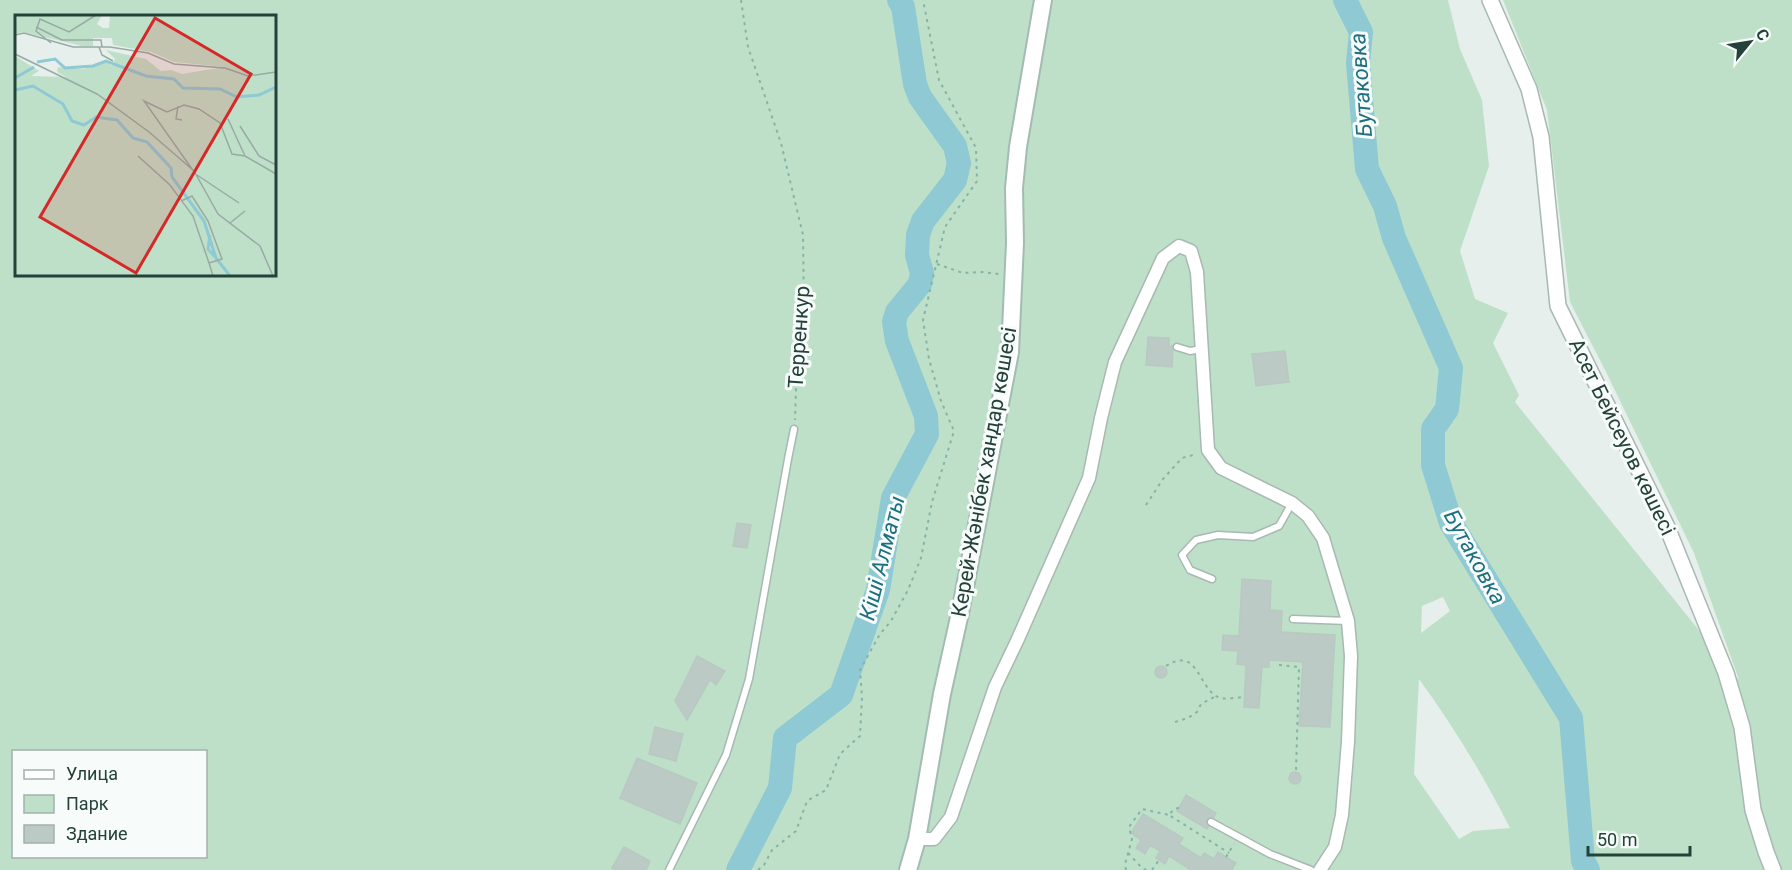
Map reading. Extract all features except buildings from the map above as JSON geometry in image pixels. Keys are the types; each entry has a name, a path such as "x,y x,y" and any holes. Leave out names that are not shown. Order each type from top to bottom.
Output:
{"main road":[{"name":"Керей-Жәнібек хандар көшесі","path":"908,870 917,839 942,694 960,613 1010,352 1014,275 1014,188 1018,147 1043,0"}],"street":[{"name":"Асет Бейсеуов көшесі","path":"1490,0 1529,89 1541,137 1558,306 1667,527 1726,673 1742,727 1753,810 1773,870"},
{"path":"917,839 934,838 951,817 995,687 1089,478 1115,363 1163,258 1179,246 1191,251 1197,272 1209,450 1221,468 1292,503 1308,516 1323,538 1348,621 1351,656 1348,742 1342,815 1335,847 1320,870"}],"lane":[{"path":"1177,347 1190,351 1202,349"},
{"path":"669,870 726,755 748,679 794,429"},
{"path":"1212,579 1190,570 1182,555 1196,540 1218,535 1253,537 1279,526 1292,503"},
{"path":"1293,620 1348,621"},
{"path":"1211,822 1270,854 1311,870"}],"path":[{"name":"Терренкур","path":"741,0 748,46 781,143 803,235 804,306 797,359 794,429"},
{"path":"758,870 764,865 772,850 796,831 807,801 826,790 840,754 860,736 862,697 860,670 908,590 921,558 932,502 954,431 941,401 929,359 923,320 945,228 977,182 976,148 939,80 923,0"},
{"path":"937,264 963,273 1014,275"},
{"path":"1146,505 1163,479 1182,458 1209,450"},
{"path":"1166,666 1173,662 1184,661 1193,665 1209,690 1216,696 1222,699 1245,697"},
{"path":"1279,665 1299,667 1296,771"},
{"path":"1175,722 1188,718 1197,712 1201,704 1216,696"},
{"path":"1169,814 1174,808 1179,808"},
{"path":"1126,870 1125,864 1132,839 1129,827 1142,809 1169,814 1229,853"},
{"path":"1226,857 1239,837"},
{"path":"1128,853 1143,869 1150,870 1159,860"}],"green space":[{"path":"0,0 1448,0 1460,49 1482,100 1489,166 1460,251 1475,299 1508,313 1493,343 1519,395 1515,402 1739,680 1694,553 1570,302 1547,110 1503,0 1792,0 1792,870 0,870","holes":["1443,597 1450,611 1421,633 1422,606","1419,679 1468,752 1510,828 1473,831 1459,839 1414,774"]}],"waterway":[{"name":"Кіші Алматы","path":"738,870 780,788 785,738 841,695 878,590 893,498 927,434 926,416 897,341 894,322 897,312 920,284 922,273 917,255 918,235 923,221 955,180 959,163 955,146 920,97 915,84 903,7 899,0"},
{"name":"Бутаковка","path":"1345,0 1361,32 1358,63 1367,169 1385,206 1394,238 1451,368 1447,409 1433,429 1433,465 1451,523 1571,718 1583,861 1588,870"}]}
